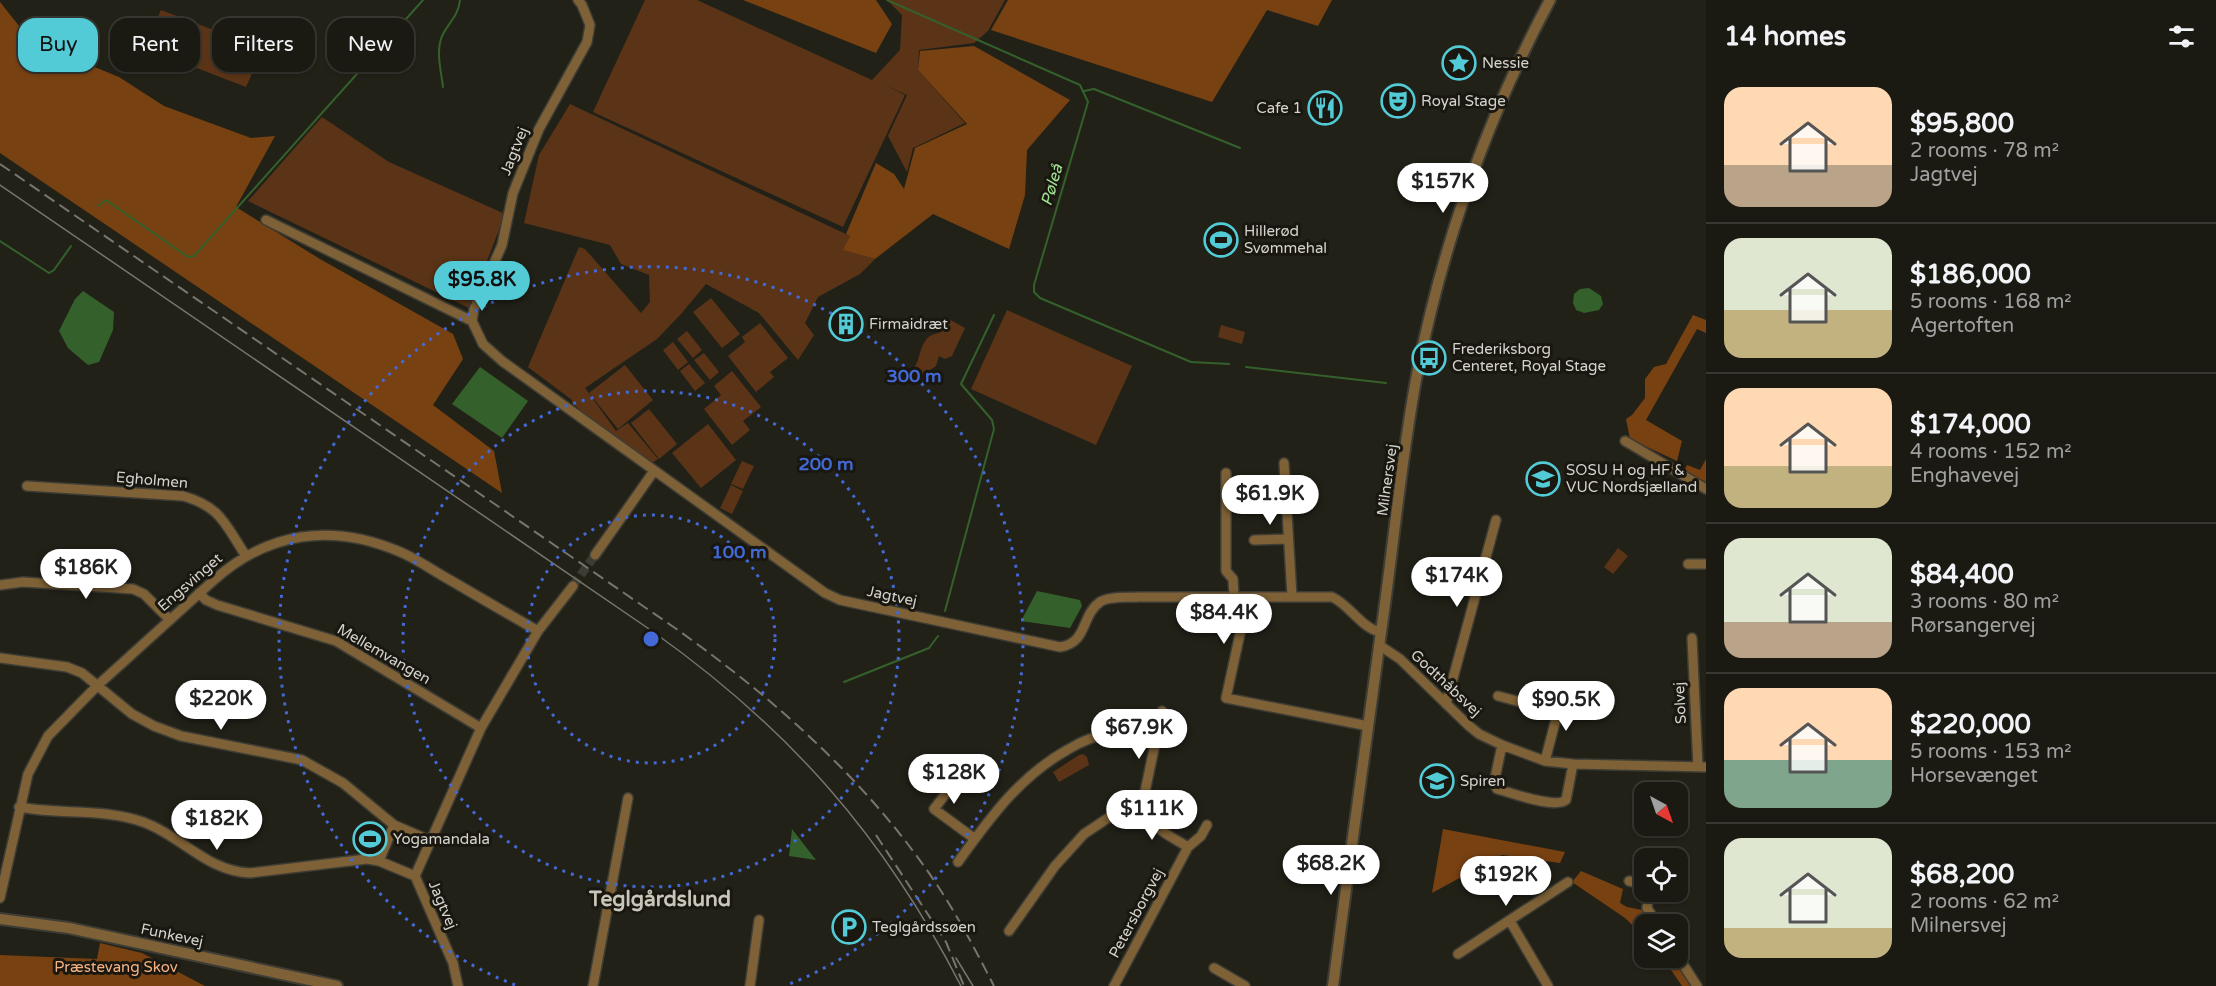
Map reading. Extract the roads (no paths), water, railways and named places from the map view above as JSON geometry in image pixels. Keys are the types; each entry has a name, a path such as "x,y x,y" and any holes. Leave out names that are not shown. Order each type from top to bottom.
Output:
{"street":[{"name":"Jagtvej","path":"578,0 582,4 590,25 587,42 535,140 513,193 502,245 474,309 472,321 483,344 551,398 825,592 840,600 1060,646 1070,645 1077,640 1092,610 1099,602 1106,599 1234,597"},
{"name":"Milnersvej","path":"1334,986 1418,372 1446,254 1473,171 1515,69 1550,0"},
{"path":"266,220 472,321"},
{"path":"1625,441 1706,489"},
{"path":"1284,463 1292,596"},
{"path":"595,555 654,471"},
{"path":"1226,473 1226,571 1233,579 1234,597 1332,597 1341,601 1369,627 1381,632"},
{"name":"Egholmen","path":"27,486 183,496 202,501 218,514 246,556"},
{"path":"1446,704 1496,520"},
{"name":"Engsvinget","path":"0,898 28,774 48,735 199,593 246,556 269,545 293,538 318,535 346,536 375,543 400,552 538,631"},
{"path":"1254,540 1288,538"},
{"path":"1688,564 1706,564"},
{"path":"0,585 23,582 133,589 144,594 170,620"},
{"name":"Jagtvej","path":"458,986 453,963 415,876 481,728 538,631 573,586"},
{"name":"Mellemvangen","path":"199,593 206,600 217,605 336,641 481,728"},
{"path":"1248,597 1226,698 1368,726"},
{"name":"Solvej","path":"1692,638 1702,767"},
{"name":"Godthåbsvej","path":"1379,645 1400,659 1479,734 1502,745 1545,761 1573,764 1702,767"},
{"path":"0,658 67,667 82,673 132,714 154,726 181,736 302,760 343,783 394,825 431,841"},
{"path":"1498,696 1558,712"},
{"path":"1545,761 1562,696"},
{"path":"1162,711 1143,801 1144,810 1152,824 1188,847"},
{"path":"958,862 1011,792 1034,772 1077,744 1112,734 1157,740"},
{"path":"1502,745 1494,783 1497,789 1548,802 1561,803 1566,800 1573,764"},
{"path":"967,766 934,808 975,839"},
{"path":"593,986 628,798"},
{"path":"1009,931 1055,866 1084,834 1129,804 1143,801"},
{"path":"19,807 120,816 143,822 164,832 217,867 234,873 367,860 379,861 415,876"},
{"path":"379,861 394,825"},
{"name":"Petersborgvej","path":"1114,986 1188,847 1201,836 1207,825"},
{"path":"1629,881 1634,882"},
{"path":"1458,954 1568,882"},
{"name":"Funkevej","path":"0,919 69,928 337,986"},
{"path":"750,986 759,920"},
{"path":"1510,921 1548,986"},
{"path":"1214,968 1245,986"},
{"path":"1685,968 1697,986"}],"waterway":[{"path":"98,206 106,200 188,257 194,256 423,0"},
{"path":"443,87 439,47 443,34 458,10 460,0"},
{"name":"Pøleå","path":"887,0 1080,85 1088,102 1034,285 1034,292 1040,298 1191,362 1229,364"},
{"path":"1084,91 1094,89 1240,148"},
{"path":"0,241 49,273 54,270 71,246"},
{"path":"945,611 994,429 992,420 961,384 994,315"},
{"name":"Pøleå","path":"1246,367 1386,383"},
{"path":"844,682 929,648 938,636"}],"tunnel":[{"path":"573,586 595,555"}],"tram line":[{"path":"0,185 652,631 702,668 790,747 866,834 900,881 961,986"},
{"path":"956,958 973,986"}],"railway":[{"path":"0,164 675,628 751,685 822,748 855,782 916,855 943,894 994,986"},
{"path":"876,835 946,942 964,986"}],"place":[{"name":"Nessie","path":"1459,63"},
{"name":"Royal Stage","path":"1398,101"},
{"name":"Cafe 1","path":"1325,108"},
{"name":"Hillerød Svømmehal","path":"1221,240"},
{"name":"Firmaidræt","path":"846,324"},
{"name":"Frederiksborg Centeret, Royal Stage","path":"1429,358"},
{"name":"SOSU H og HF & VUC Nordsjælland","path":"1543,479"},
{"name":"Spiren","path":"1437,781"},
{"name":"Yogamandala","path":"370,839"},
{"name":"Teglgårdssøen","path":"849,927"}],"district":[{"name":"Teglgårdslund","path":"660,899"}],"park label":[{"name":"Præstevang Skov","path":"116,967"}]}
